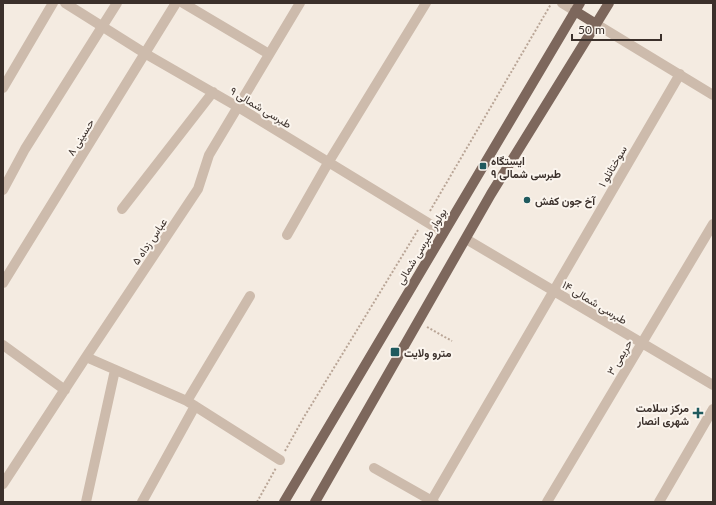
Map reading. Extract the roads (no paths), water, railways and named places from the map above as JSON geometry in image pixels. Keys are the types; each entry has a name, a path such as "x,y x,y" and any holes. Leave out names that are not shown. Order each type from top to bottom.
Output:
{"main road":[{"path":"315,502 492,194 609,3"},
{"path":"578,7 596,24"},
{"name":"بولوار طبرسی شمالی","path":"284,502 578,7"}],"street":[{"path":"3,88 53,3"},
{"name":"طبرسی شمالی ۹","path":"65,3 146,54 213,92 443,232"},
{"path":"3,190 25,149 117,3"},
{"name":"حسینی ۸","path":"3,283 146,54 176,3"},
{"path":"183,3 269,54"},
{"name":"عباس زداه ۵","path":"3,484 198,189 209,155 300,3"},
{"path":"287,235 328,163 426,3"},
{"path":"562,3 578,7"},
{"path":"596,24 713,95"},
{"name":"سوختانلو ۱","path":"433,501 680,74"},
{"path":"122,209 213,92"},
{"name":"حریمی ۳","path":"547,502 713,224"},
{"name":"طبرسی شمالی ۱۴","path":"466,239 713,386"},
{"path":"142,502 191,403 250,296"},
{"path":"3,344 65,390"},
{"path":"86,357 191,403 280,460"},
{"path":"86,502 115,370"},
{"path":"659,502 713,409"},
{"path":"374,468 433,501"}],"place":[{"name":"ایستگاه طبرسی شمالی ۹","path":"483,166"},
{"name":"آخ جون کفش","path":"527,200"},
{"name":"مترو ولایت","path":"395,352"},
{"name":"مرکز سلامت شهری انصار","path":"698,413"}]}
